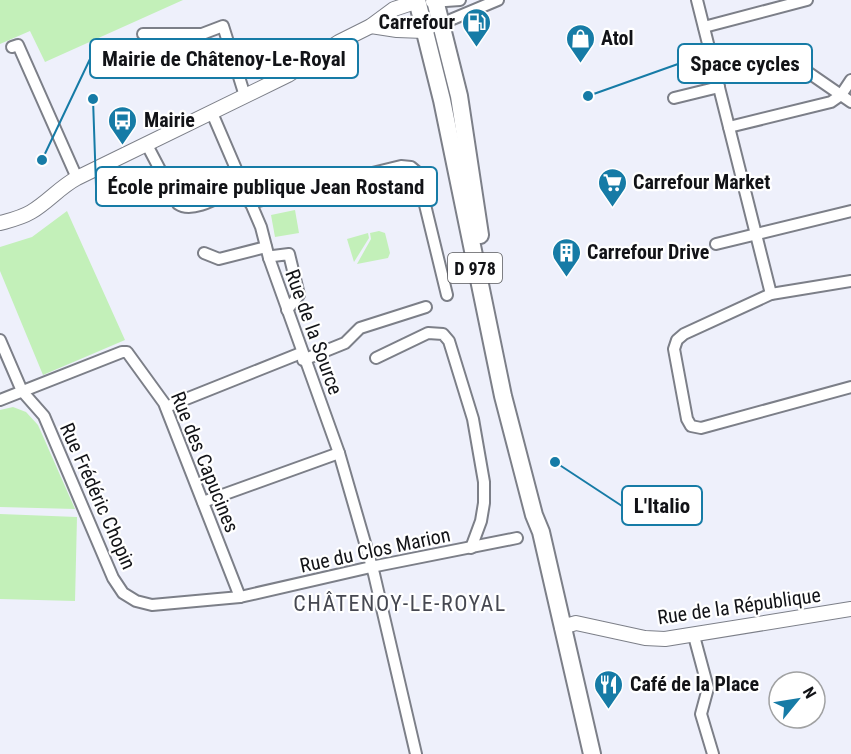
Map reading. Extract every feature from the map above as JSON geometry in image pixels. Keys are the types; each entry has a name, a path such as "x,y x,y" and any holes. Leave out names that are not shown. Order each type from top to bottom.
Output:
{"main road":[{"name":"D 978","path":"417,0 442,100 503,396 534,515 541,532 592,754"},
{"name":"D 978","path":"435,2 459,96 475,211 495,315 540,505 541,532"}],"street":[{"path":"0,223 18,219 33,211 65,184 288,75 339,42 371,26 394,9 417,0 435,2 460,0"},
{"path":"697,0 771,294"},
{"path":"704,27 807,0"},
{"path":"371,26 424,31 492,1"},
{"path":"143,34 202,34 223,26 245,96"},
{"path":"12,47 18,45 77,178"},
{"path":"809,73 851,102"},
{"path":"729,127 831,102 841,95 851,80"},
{"path":"674,98 719,87"},
{"name":"Rue de la Source","path":"212,112 261,227 302,356 339,453 371,567 416,754"},
{"path":"147,145 178,204 183,207 197,207 242,186"},
{"path":"250,203 401,166 411,167 417,172 447,295"},
{"path":"716,244 851,211"},
{"path":"204,253 219,259 266,247"},
{"path":"269,258 289,254 299,295 287,310"},
{"path":"851,281 771,294 684,334 677,340 674,350 687,419 691,426 701,428 851,387"},
{"path":"166,407 302,356 345,343 360,328 426,307"},
{"path":"376,358 428,333 443,334 449,341 473,419 484,482 481,521 471,548"},
{"name":"Rue Frédéric Chopin","path":"0,340 22,391 44,416 108,569 123,593 136,601 152,604 240,597"},
{"name":"Rue des Capucines","path":"22,391 122,351 128,352 166,407 240,597"},
{"path":"0,400 22,391"},
{"path":"203,502 339,453"},
{"name":"Rue du Clos Marion","path":"240,597 371,567 409,566 517,537"},
{"name":"Rue de la République","path":"562,627 576,623 645,638 665,639 851,609"},
{"path":"694,636 708,688 702,714 713,754"}],"green space":[{"path":"0,0 183,0 45,62 30,31 0,44"},
{"path":"295,210 299,233 275,237 271,215"},
{"path":"67,211 125,340 43,375 0,271 0,247 32,237"},
{"path":"379,231 385,233 390,253 388,258 357,264 371,239 370,233"},
{"path":"368,233 369,238 354,262 347,239"},
{"path":"13,407 26,412 38,425 75,509 0,507 0,410"},
{"path":"0,514 77,517 75,601 0,599"}],"place":[{"name":"Carrefour","path":"476,48"},
{"name":"Atol","path":"580,64"},
{"name":"Space cycles","path":"588,96"},
{"name":"École primaire publique Jean Rostand","path":"93,99"},
{"name":"Mairie","path":"123,146"},
{"name":"Mairie de Châtenoy-Le-Royal","path":"42,160"},
{"name":"Carrefour Market","path":"612,208"},
{"name":"Carrefour Drive","path":"566,278"},
{"name":"L'Italio","path":"555,462"},
{"name":"Café de la Place","path":"609,710"}],"district":[{"name":"CHÂTENOY-LE-ROYAL","path":"400,603"}]}
